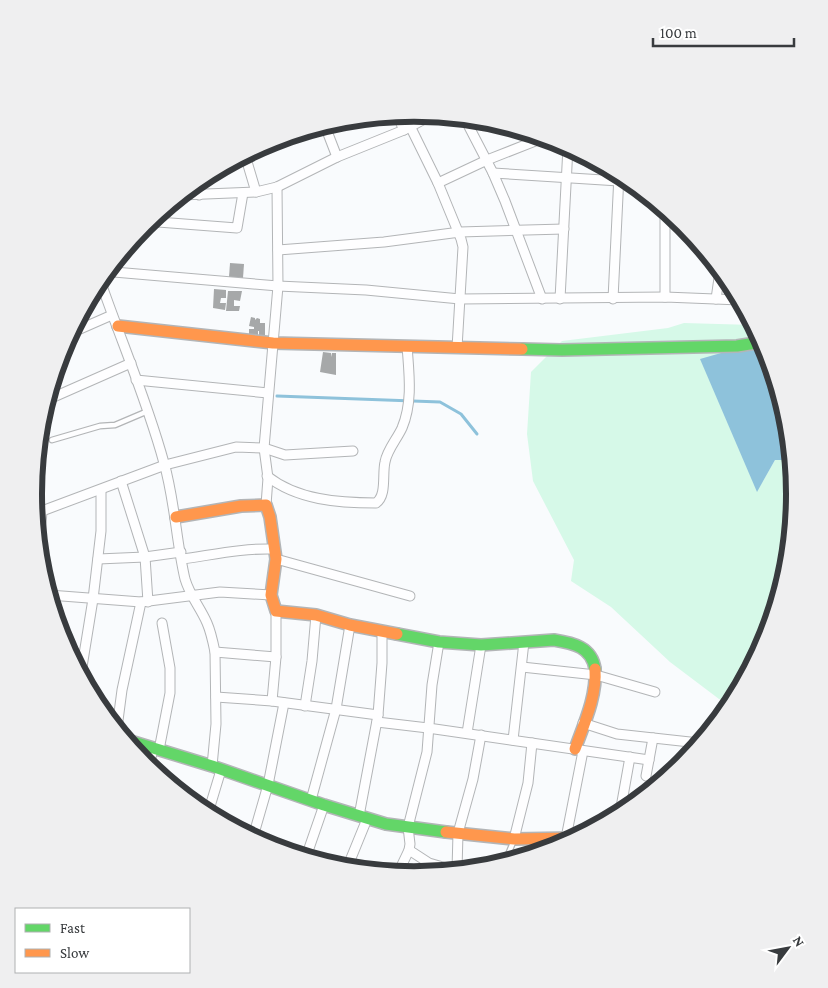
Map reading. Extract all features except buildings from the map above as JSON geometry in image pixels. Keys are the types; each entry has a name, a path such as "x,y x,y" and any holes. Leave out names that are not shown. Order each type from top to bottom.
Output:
{"street":[{"path":"403,122 438,183 460,232 462,246 457,348"},
{"path":"194,195 256,192 277,187 337,157 419,122"},
{"path":"469,127 493,173 542,299"},
{"path":"328,133 337,157"},
{"path":"438,183 487,160 533,142"},
{"path":"560,299 567,156"},
{"path":"247,162 256,192"},
{"path":"493,173 565,178 609,178"},
{"path":"613,298 619,184"},
{"path":"272,702 276,657 276,611 271,595 275,554 266,500 267,477 264,448 278,286 277,187"},
{"path":"161,222 237,228 242,193"},
{"path":"665,220 665,297"},
{"path":"278,250 384,242 460,232 564,229"},
{"path":"116,272 278,286 366,290 460,300 665,297 731,300"},
{"path":"716,299 718,282"},
{"path":"104,290 136,380 149,410 165,465 176,517 181,555 191,596 208,624 214,652 216,768 210,804"},
{"path":"82,327 112,315"},
{"path":"118,326 272,343 562,350 737,346 753,343"},
{"path":"267,477 290,489 333,502 376,503 379,501 382,493 385,461 403,426 408,401 407,346"},
{"path":"56,396 131,363"},
{"path":"136,380 268,393"},
{"path":"43,513 165,465 236,447 264,448 285,455 353,451"},
{"path":"118,719 122,690 145,602 145,557 121,481"},
{"path":"83,662 101,531 101,490"},
{"path":"176,517 266,500"},
{"path":"98,559 223,554 235,551 275,554 410,596"},
{"path":"57,596 145,602 220,592 271,595"},
{"path":"276,611 316,615 350,625 439,642 481,645 554,640 576,644 589,653 596,675 583,723 571,830"},
{"path":"306,706 316,615"},
{"path":"152,758 170,693 170,668 162,623"},
{"path":"311,800 336,709 350,625"},
{"path":"350,859 363,817 378,718 382,673 382,630"},
{"path":"402,865 409,850 408,827 427,752 432,685 439,642"},
{"path":"513,740 524,642"},
{"path":"467,733 481,645"},
{"path":"214,652 276,657"},
{"path":"522,666 596,675 655,692"},
{"path":"216,697 336,709 428,728 649,760"},
{"path":"255,829 268,785 284,703"},
{"path":"583,723 618,734 690,743"},
{"path":"457,863 458,833 475,770 481,736"},
{"path":"646,776 653,738"},
{"path":"514,839 528,783 532,742"},
{"path":"139,744 386,824 474,836 514,839 553,838"},
{"path":"622,802 630,757"},
{"path":"308,850 324,805"},
{"path":"409,850 432,865"}],"lane":[{"path":"52,440 100,426 115,425 149,410"},
{"path":"508,853 514,839"}],"green space":[{"path":"684,323 744,325 755,347 749,345 701,360 757,491 775,460 784,460 786,494 785,518 773,590 766,613 747,658 723,700 670,662 611,607 571,581 574,560 533,481 527,434 531,372 562,341 668,328"}],"water":[{"path":"749,345 755,347 757,352 773,398 784,460 775,460 757,492 700,359"}],"waterway":[{"path":"277,396 440,402 461,414 477,434"}],"traffic: fast":[{"path":"522,349 562,350 737,346 753,343"},
{"path":"397,634 439,642 481,645 561,641 586,651 595,669"},
{"path":"139,744 386,824 446,832"}],"traffic: slow":[{"path":"118,326 273,343 522,349"},
{"path":"176,517 241,506 266,505 270,517 276,559 271,595 276,611 316,615 350,625 397,634"},
{"path":"575,749 592,700 595,669"},
{"path":"446,832 514,839 553,838"}]}
